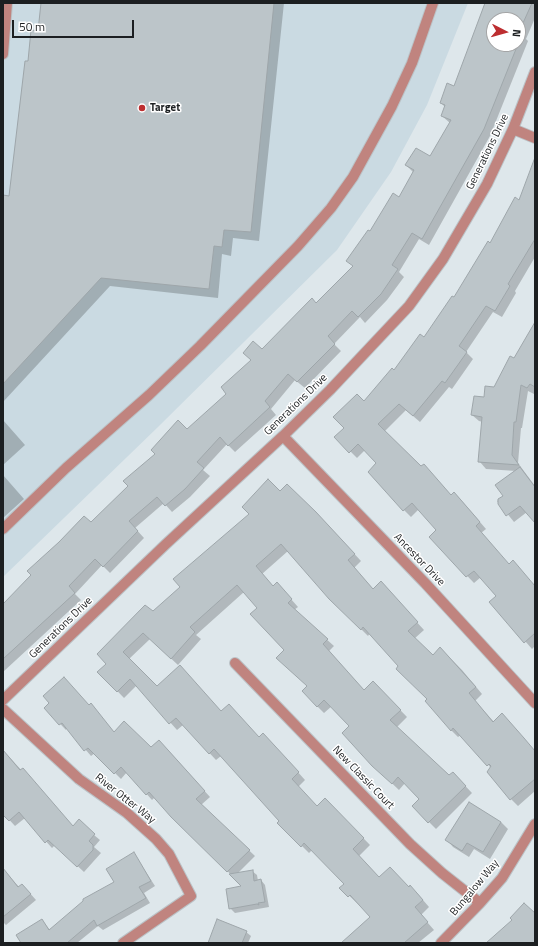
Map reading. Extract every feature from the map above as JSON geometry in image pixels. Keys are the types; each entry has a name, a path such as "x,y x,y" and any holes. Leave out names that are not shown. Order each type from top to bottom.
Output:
{"street":[{"path":"3,54 7,3"},
{"path":"3,529 66,468 149,395 200,346 298,246 331,208 354,177 389,113 412,63 433,3"},
{"name":"Generations Drive","path":"3,700 166,544 283,436 330,390 409,306 458,234 487,184 513,129 535,72"},
{"path":"513,129 535,138"},
{"name":"Ancestor Drive","path":"283,436 425,583 535,703"},
{"name":"New Classic Court","path":"234,663 410,844 442,873 480,903"},
{"name":"River Otter Way","path":"3,709 79,778 127,813 156,839 169,854 192,896 122,943"},
{"name":"Bungalow Way","path":"441,943 502,878 535,824"}],"shaded area":[{"path":"3,3 468,3 427,105 391,172 337,250 158,427 3,577"}],"building":[{"name":"Target","path":"41,3 274,3 251,232 224,230 222,247 214,246 209,289 101,278 3,384 3,195 9,196 25,61 28,61 31,30 38,31"},
{"path":"485,3 532,3 526,16 526,12 486,12 486,52 515,52 484,129 422,239 412,233 392,265 398,269 381,294 358,317 352,311 328,336 335,344 297,382 288,374 265,401 270,407 228,446 220,437 197,462 204,468 185,489 165,506 157,497 129,521 138,531 103,567 95,559 69,586 75,593 3,659 3,604 31,575 27,571 59,542 84,516 91,522 128,486 123,481 155,454 151,450 178,420 187,429 226,394 221,387 251,360 243,353 253,341 262,349 312,298 316,303 353,266 346,261 368,230 370,231 393,193 399,197 414,170 405,165 416,148 430,156 451,120 441,116 445,105 440,103 447,83 454,86"},
{"path":"534,160 535,239 508,284 510,286 495,311 486,306 459,346 467,352 445,383 442,381 413,416 399,404 378,424 421,466 424,464 451,495 454,492 480,522 476,526 509,564 513,560 535,586 535,633 524,643 489,602 496,596 474,571 466,577 429,537 436,530 412,503 403,511 368,472 376,463 358,444 349,453 334,437 344,428 333,417 357,394 364,401 392,368 394,370 420,334 424,337 452,296 454,297 488,241 490,243 515,197 519,200"},
{"path":"535,322 535,387 530,384 527,388 521,385 516,422 514,422 512,455 519,465 478,462 482,417 471,415 474,396 484,397 485,386 494,387 510,356 514,358"},
{"path":"520,467 535,487 535,523 520,506 506,516 498,504 498,499 503,496 495,485"},
{"path":"268,479 280,491 287,484 316,512 355,554 348,560 373,589 381,581 418,622 408,631 433,655 440,647 476,687 469,693 493,722 502,713 535,751 535,779 510,800 487,772 491,766 489,764 487,766 453,728 451,731 425,701 427,699 396,669 398,666 363,627 361,630 329,599 281,544 256,566 273,586 277,582 292,599 288,603 328,639 323,644 364,690 373,681 401,710 390,720 449,775 453,772 466,786 428,823 412,806 419,799 398,777 392,784 372,766 342,733 349,726 324,700 317,707 302,691 307,686 276,658 284,650 250,614 257,608 237,585 190,627 195,632 171,659 143,633 123,652 157,686 180,665 221,711 229,704 259,737 263,733 299,772 292,779 317,806 325,798 364,838 353,849 379,877 390,867 409,887 410,885 423,900 415,907 428,922 404,943 341,943 370,917 350,895 348,897 339,888 344,884 304,843 301,847 277,823 279,821 214,749 209,754 176,718 169,724 130,679 117,692 97,672 106,664 97,654 145,605 153,611 180,587 173,579 249,514 242,507"},
{"path":"64,677 89,705 91,703 114,732 124,721 151,747 159,740 205,791 196,799 250,850 227,872 171,817 149,792 146,795 121,767 114,774 88,748 84,751 62,723 59,725 44,708 49,703 43,696"},
{"path":"3,750 20,770 23,768 73,826 79,819 95,834 89,841 93,845 93,850 77,867 48,840 45,843 19,812 9,821 3,815"},
{"path":"469,802 501,822 483,852 467,843 462,851 445,840"},
{"path":"134,852 151,881 139,887 146,898 97,926 94,920 67,943 21,943 16,935 42,919 49,930 83,901 83,899 114,882 106,869"},
{"path":"3,868 18,887 22,884 31,894 3,917"},
{"path":"253,870 254,881 261,879 265,902 258,903 259,905 257,904 229,909 226,889 241,886 229,874"},
{"path":"524,903 535,913 535,943 486,943 512,920 510,918"},
{"path":"217,919 247,931 242,943 208,943"}],"place":[{"name":"Target","path":"142,108"}]}
